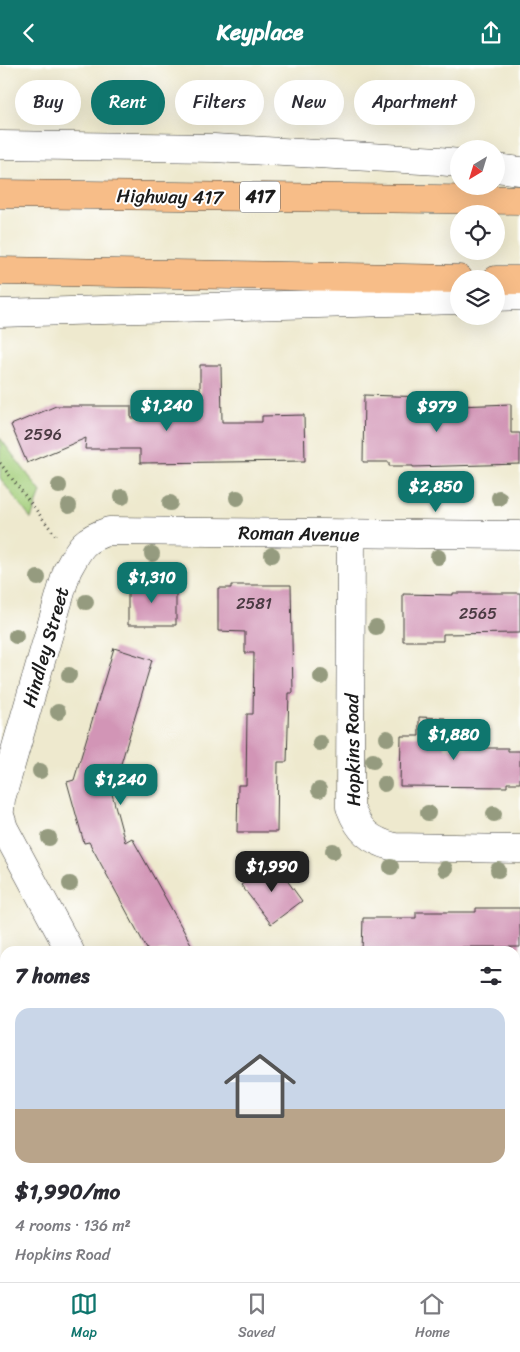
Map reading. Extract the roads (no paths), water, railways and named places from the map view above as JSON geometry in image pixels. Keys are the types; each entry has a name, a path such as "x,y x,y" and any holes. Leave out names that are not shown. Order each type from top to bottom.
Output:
{"highway":[{"name":"Highway 417","path":"0,194 520,200"},
{"path":"0,271 450,279"},
{"path":"505,280 520,281"}],"street":[{"path":"0,145 214,148 450,162"},
{"path":"505,169 520,171"},
{"path":"505,297 520,296"},
{"path":"0,313 450,300"},
{"name":"Roman Avenue","path":"77,552 93,536 110,531 520,535"},
{"name":"Hopkins Road","path":"351,534 350,807 355,821 365,833 377,842 394,847 520,849"},
{"name":"Hindley Street","path":"0,810 0,799 67,571 77,552"},
{"path":"0,815 4,828 67,946"}]}
